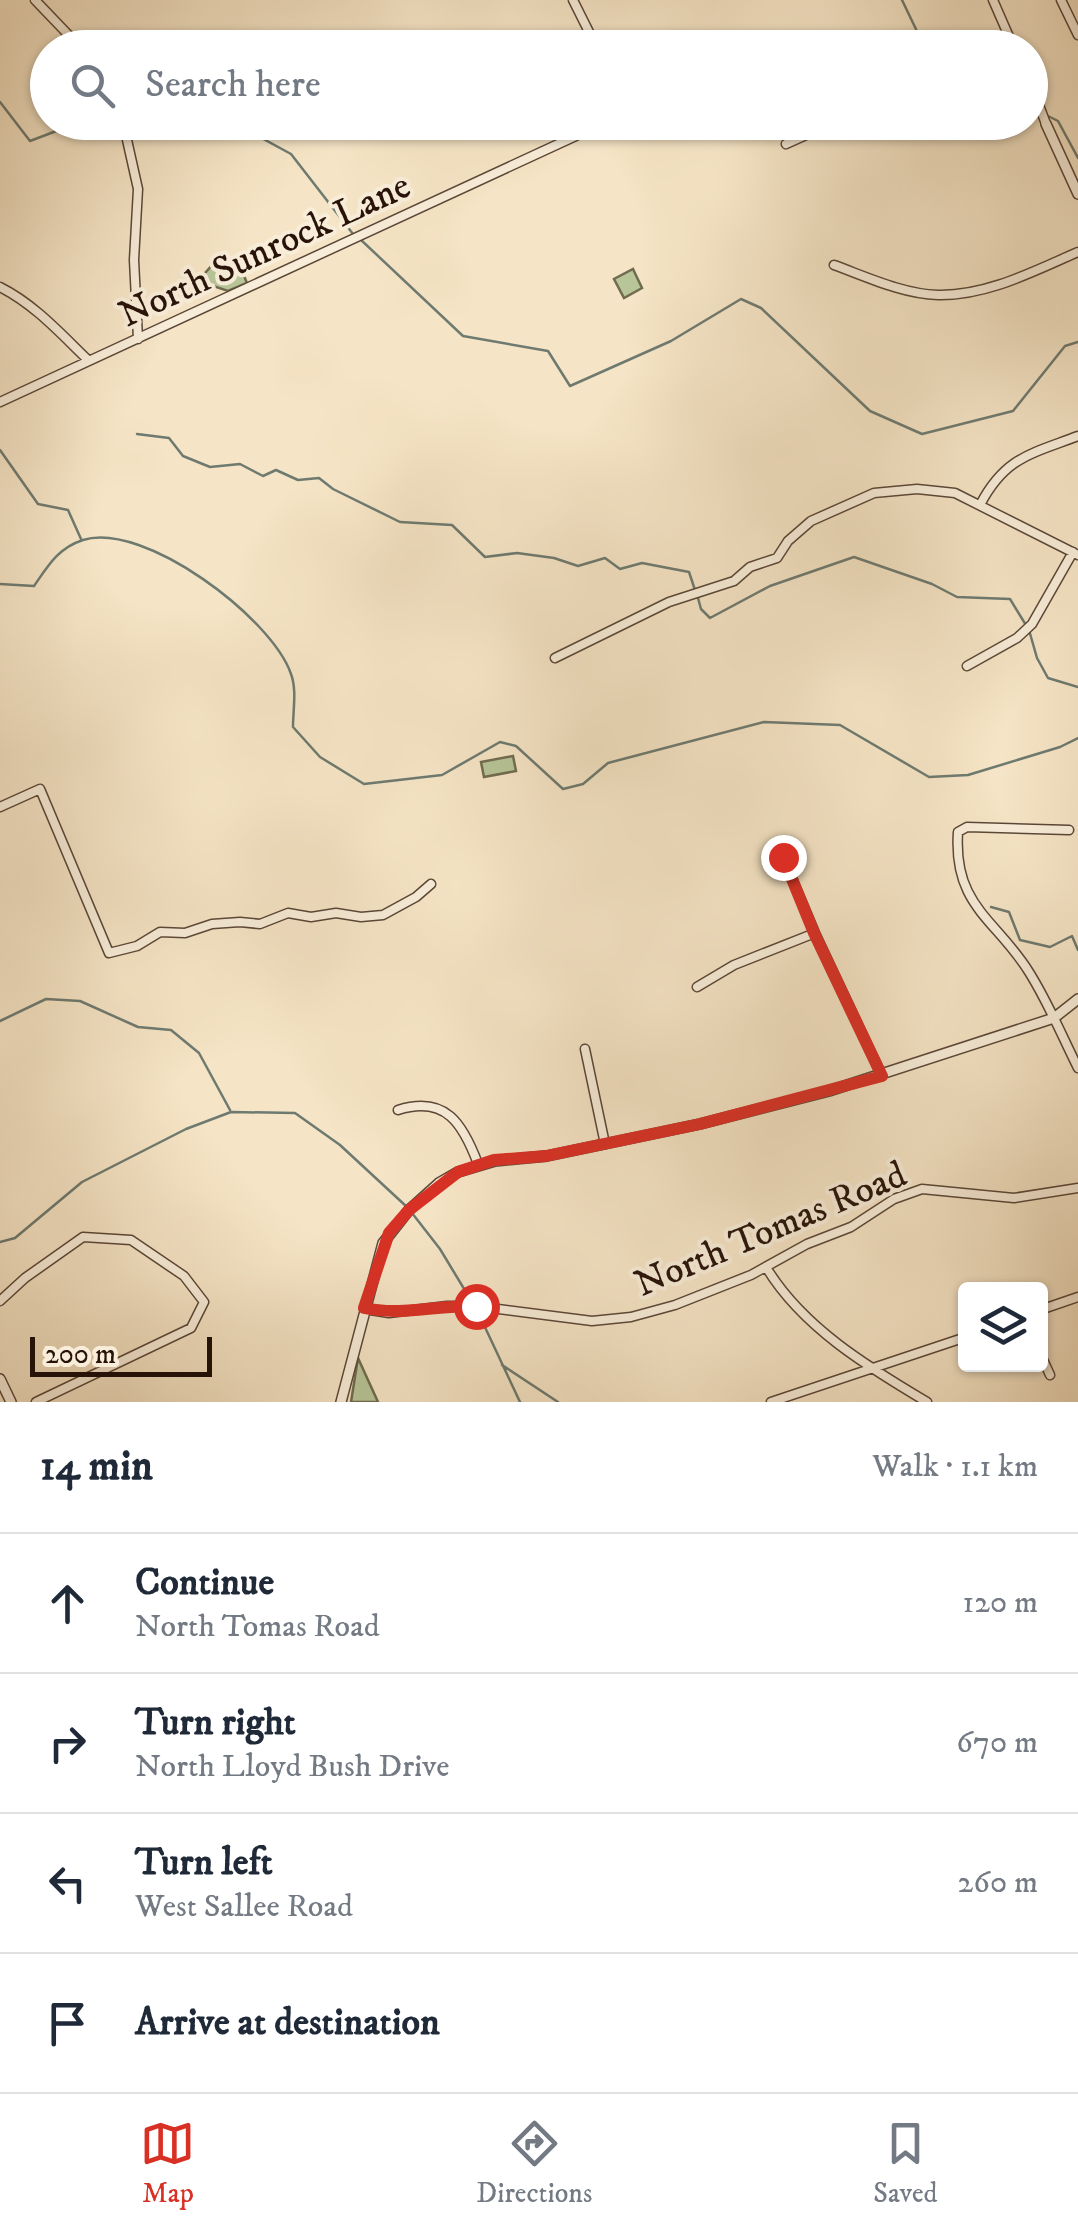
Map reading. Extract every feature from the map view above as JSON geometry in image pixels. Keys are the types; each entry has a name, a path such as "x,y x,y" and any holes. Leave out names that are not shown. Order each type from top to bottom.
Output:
{"street":[{"path":"34,0 63,30"},
{"path":"573,0 587,30"},
{"path":"993,0 1006,30"},
{"path":"1061,0 1078,34"},
{"path":"1048,128 1078,194"},
{"path":"127,140 138,189 134,260 138,339"},
{"name":"North Sunrock Lane","path":"0,402 567,140"},
{"path":"786,144 795,140"},
{"path":"834,265 908,290 940,295 996,286 1078,250"},
{"path":"0,287 45,318 87,360"},
{"path":"980,504 993,480 1009,465 1030,452 1078,436"},
{"path":"555,658 669,602 734,581 750,568 777,558 788,541 812,520 874,492 916,489 955,492 1075,553 1032,624 1016,638 967,666"},
{"path":"0,808 40,789 108,953 136,946 160,932 185,934 226,923 260,924 288,913 311,917 336,913 383,915 431,884"},
{"path":"1068,830 967,826 958,832 959,869 974,906 1027,968 1078,1068"},
{"path":"783,857 814,933 882,1076"},
{"path":"697,987 734,965 814,933"},
{"path":"340,1402 384,1243 397,1222 439,1184 478,1164 546,1156 700,1124 882,1076 1054,1018 1078,999"},
{"path":"585,1048 606,1144"},
{"path":"398,1110 420,1106 447,1113 459,1123 478,1164"},
{"name":"North Tomas Road","path":"364,1308 389,1313 461,1306 592,1321 631,1317 676,1305 766,1267 851,1227 894,1199 922,1189 1014,1198 1078,1188"},
{"path":"0,1300 83,1237 130,1240 184,1276 204,1302 191,1328 36,1402"},
{"path":"766,1267 791,1302 872,1369 926,1402"},
{"path":"1048,1307 1078,1297"},
{"path":"772,1402 958,1340"},
{"path":"1048,1370 1050,1374"},
{"path":"0,1379 10,1402"}],"green space":[{"path":"214,263 244,276 247,283 228,291 198,281"},
{"path":"633,269 642,288 624,298 614,279"},
{"path":"513,756 516,771 484,777 481,762"},
{"path":"358,1358 378,1402 351,1402"}],"waterway":[{"path":"902,0 916,30"},
{"path":"0,102 33,140"},
{"path":"1048,116 1058,121 1078,158"},
{"path":"265,140 291,154 353,234"},
{"path":"360,239 463,336 548,351 570,386 671,341 741,299 761,308 870,411 922,434 1013,411 1065,346 1078,342"},
{"path":"137,434 169,438 183,456 210,467 240,464 263,476 276,470 298,480 319,478 400,522 452,525 485,557 517,553 578,566 605,558 620,569 642,563 689,572 695,590"},
{"path":"0,450 38,504 68,510 81,539"},
{"path":"0,584 34,586 60,553 83,540 109,538 171,559 233,602 259,627 279,651 291,674 293,727 320,757 364,784 442,775 500,742 516,746 563,789 583,784 608,763 764,722 840,725 929,777 968,775 1078,738"},
{"path":"698,598 701,609 710,618 770,586 854,557 932,584 957,597 1010,599 1029,630 1048,678 1078,687"},
{"path":"991,907 1009,912 1020,940 1050,947 1072,936 1078,950"},
{"path":"0,1021 46,999 80,1001 138,1027 171,1030 199,1053 230,1110"},
{"path":"0,1242 15,1238 82,1182 186,1129 231,1112 295,1113 340,1145 407,1207"},
{"path":"412,1213 440,1249 472,1302"},
{"path":"476,1308 520,1402"},
{"path":"502,1365 558,1402"}],"route":[{"path":"476,1306 389,1313 364,1308 389,1233 409,1210 458,1172 494,1160 546,1156 700,1124 882,1076 814,933 783,857"}]}
